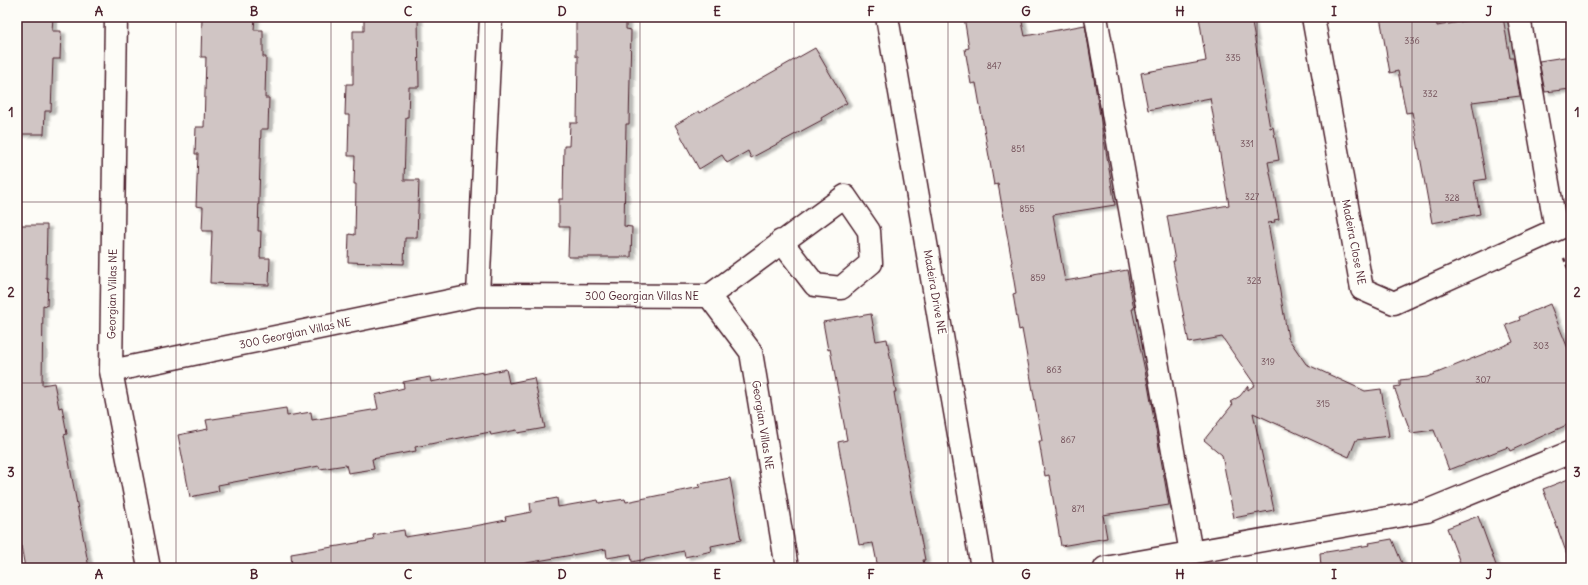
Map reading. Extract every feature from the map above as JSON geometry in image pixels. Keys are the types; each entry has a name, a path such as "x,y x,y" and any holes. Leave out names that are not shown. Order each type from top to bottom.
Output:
{"street":[{"name":"Georgian Villas NE","path":"116,17 111,372 149,568"},
{"path":"478,295 491,17"},
{"name":"Madeira Drive NE","path":"887,17 982,568"},
{"path":"1096,17 1190,553"},
{"name":"Madeira Close NE","path":"1313,17 1362,290 1394,303 1564,226"},
{"path":"1519,17 1564,226"},
{"name":"300 Georgian Villas NE","path":"111,372 478,295 709,296 781,241 845,196 869,231 871,263 841,288 815,285 781,241"},
{"name":"Georgian Villas NE","path":"709,296 751,352 787,568"},
{"path":"1105,568 1427,511 1571,452"}],"building":[{"path":"17,17 53,17 52,31 61,31 60,59 53,59 51,111 45,111 44,134 17,134"},
{"path":"202,17 255,17 254,30 263,30 263,57 266,57 265,98 269,98 268,129 261,129 258,231 261,231 260,258 270,258 269,285 210,283 212,231 202,231 203,207 196,206 198,154 195,154 196,127 204,127 206,57 201,57"},
{"path":"364,17 418,17 419,87 409,87 408,117 406,117 404,180 419,180 417,238 405,238 404,264 348,262 349,234 355,235 356,184 354,184 355,156 348,156 349,115 345,115 346,84 353,84 353,31 364,31"},
{"path":"576,17 626,17 626,29 631,30 629,124 626,124 624,226 632,227 631,257 568,257 569,227 559,227 559,199 563,199 564,146 569,146 570,123 577,123 578,56 576,56"},
{"path":"964,17 1021,17 1025,36 1085,25 1115,205 1053,215 1065,281 1127,270 1134,309 1132,309 1148,385 1169,505 1103,515 1107,538 1061,546 1049,475 1045,476 1039,441 1042,441 1022,329 1019,330 1013,294 1016,293 1012,262 998,184 994,185 976,83 971,84 965,49 969,48"},
{"path":"1199,17 1251,17 1270,128 1273,127 1279,160 1268,162 1279,219 1274,220 1275,222 1268,223 1288,338 1306,364 1365,391 1381,389 1389,436 1356,440 1349,457 1253,413 1274,510 1234,518 1222,455 1204,440 1233,404 1230,402 1240,396 1248,386 1248,390 1255,385 1222,337 1189,343 1173,261 1175,261 1167,216 1229,205 1210,98 1148,110 1141,73 1206,61"},
{"path":"1380,17 1436,17 1437,26 1488,17 1503,17 1510,58 1513,58 1520,96 1472,102 1486,179 1474,181 1480,214 1432,223 1412,112 1406,113 1398,71 1390,73"},
{"path":"815,48 847,103 821,118 822,120 751,158 748,151 727,163 722,155 699,169 675,125 699,111 700,113"},
{"path":"1571,56 1571,89 1545,92 1539,61"},
{"path":"17,225 47,225 46,278 48,278 47,306 43,305 42,385 54,383 59,408 62,407 67,434 64,435 89,568 25,568 17,523"},
{"path":"1550,304 1571,356 1571,423 1510,451 1508,447 1449,470 1434,430 1411,433 1394,387 1400,386 1400,380 1427,377 1513,342 1506,325 1520,320 1519,317"},
{"path":"871,314 876,341 887,339 896,392 894,392 902,442 925,560 923,560 925,568 878,568 873,543 859,545 845,469 843,470 838,442 847,440 830,349 828,350 823,322"},
{"path":"506,369 509,383 534,378 545,428 518,433 517,430 491,435 490,432 415,447 416,451 372,459 374,469 348,473 346,465 320,469 319,466 218,485 219,491 190,497 178,435 208,429 206,420 286,408 287,416 311,412 312,420 378,409 375,395 404,388 403,382 430,377 431,382"},
{"path":"730,478 741,540 711,546 712,551 685,557 684,551 632,562 631,554 607,558 606,549 515,565 515,568 292,568 291,554 374,540 373,535 404,530 405,537 506,520 505,517 531,512 530,503 557,498 558,507 598,500 599,503 625,499 626,502 700,487 699,484"},
{"path":"1571,478 1571,556 1568,557 1543,489"},
{"path":"1478,516 1497,568 1462,568 1447,528"},
{"path":"1392,539 1404,568 1321,568 1320,553 1370,545 1369,543"}]}
